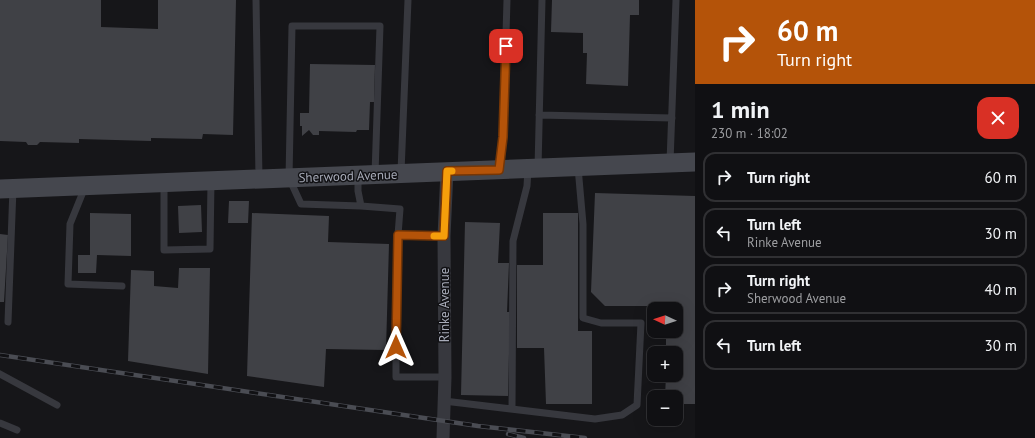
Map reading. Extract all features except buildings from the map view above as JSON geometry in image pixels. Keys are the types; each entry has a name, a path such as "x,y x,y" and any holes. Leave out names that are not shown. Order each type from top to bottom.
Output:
{"street":[{"name":"Sherwood Avenue","path":"6,188 695,162"},
{"name":"Rinke Avenue","path":"443,438 445,377 444,236 447,171"}],"lane":[{"path":"256,0 259,179"},
{"path":"401,174 408,0"},
{"path":"499,170 503,137 507,0"},
{"path":"512,409 512,241 533,169 539,115 542,0"},
{"path":"670,163 676,0"},
{"path":"361,206 358,191 367,175 380,26 292,26 289,178 301,204 400,209 396,302 396,377 445,377"},
{"path":"539,115 672,118"},
{"path":"444,401 595,419 622,415 637,405 641,323 601,323 584,318 583,224 578,167"},
{"path":"164,182 164,250 210,249 211,181"},
{"path":"86,186 70,224 68,284 122,286"},
{"path":"6,188 8,322"},
{"path":"398,235 444,236"},
{"path":"0,374 57,405"},
{"path":"0,423 17,430"}],"railway":[{"path":"0,355 478,426 585,438"},
{"path":"508,434 524,438"}],"slow traffic":[{"path":"434,236 444,236 447,171 452,171"}],"route":[{"path":"396,347 398,235 444,236 447,171 499,170 503,137 506,46"}]}
